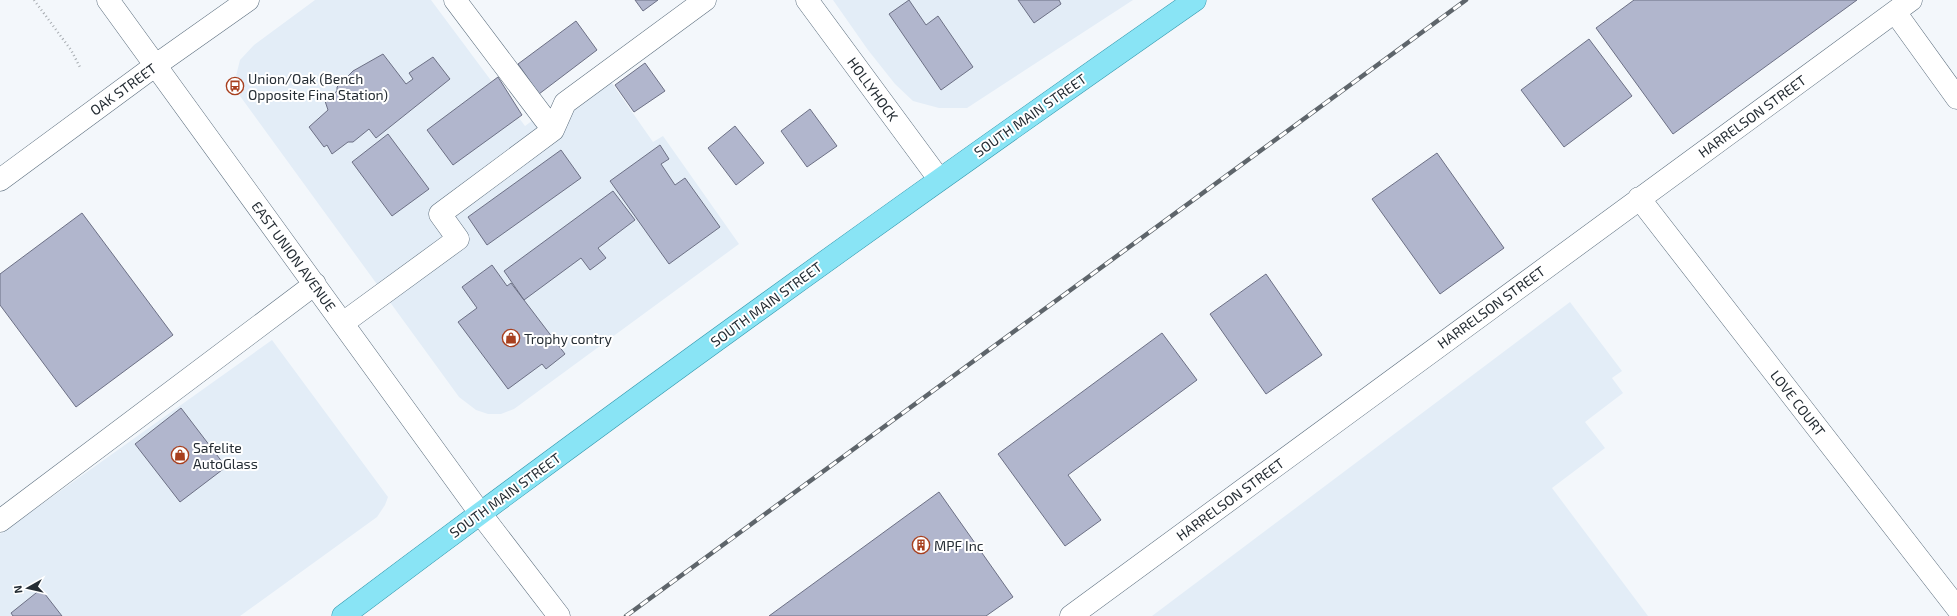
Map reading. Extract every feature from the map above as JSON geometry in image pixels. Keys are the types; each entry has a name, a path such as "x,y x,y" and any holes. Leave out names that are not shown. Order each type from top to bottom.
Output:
{"main road":[{"name":"SOUTH MAIN STREET","path":"343,616 480,513 939,178 1195,0"}],"street":[{"name":"EAST UNION AVENUE","path":"108,0 480,513 559,616"},
{"name":"OAK STREET","path":"0,180 156,65 248,0"},
{"path":"455,0 553,130"},
{"path":"343,323 458,239 440,214 553,130 565,103 705,0"},
{"name":"HOLLYHOCK","path":"807,0 939,178"},
{"path":"1903,6 1957,98"},
{"name":"HARRELSON STREET","path":"1071,616 1639,198 1903,6"},
{"name":"LOVE COURT","path":"1639,198 1957,608"},
{"path":"0,521 315,284"}],"path":[{"path":"34,0 71,50 81,69"}],"shaded area":[{"path":"315,0 431,0 525,126 602,69 653,142 663,136 739,244 514,409 501,414 488,414 476,410 459,397 240,96 236,76 240,60 254,45"},
{"path":"833,0 1133,0 967,108 939,108 913,101 895,84 868,50"},
{"path":"1570,302 1622,371 1612,378 1623,393 1585,422 1605,448 1552,488 1648,616 1152,616"},
{"path":"272,340 388,497 385,505 377,517 240,616 0,616 0,534"}],"building":[{"path":"635,0 658,0 643,11"},
{"path":"909,0 926,25 938,16 973,67 941,90 889,14"},
{"path":"1018,0 1059,0 1061,4 1034,23"},
{"path":"1634,0 1857,0 1673,134 1596,28"},
{"path":"576,21 597,50 539,94 518,64"},
{"path":"1589,39 1632,96 1564,147 1521,90"},
{"path":"383,54 406,84 413,79 409,73 433,57 450,79 376,138 369,129 353,142 348,142 332,154 327,145 324,147 309,127 328,110 325,101 337,91 337,87 353,71"},
{"path":"645,63 665,91 634,112 615,85"},
{"path":"498,77 522,115 453,165 427,130"},
{"path":"810,109 837,146 807,167 781,131"},
{"path":"735,126 764,163 736,185 708,148"},
{"path":"388,134 429,189 392,216 352,162"},
{"path":"660,145 669,159 661,164 675,185 685,178 720,227 669,264 610,181"},
{"path":"561,150 581,178 487,245 468,217"},
{"path":"1437,153 1504,248 1440,294 1372,199"},
{"path":"613,191 635,220 598,248 606,258 590,270 581,258 524,300 504,271"},
{"path":"82,213 173,335 76,407 0,305 0,274"},
{"name":"Trophy contry","path":"492,265 507,286 511,283 565,354 546,369 542,364 508,389 458,322 477,308 462,287"},
{"path":"1266,274 1322,355 1266,394 1210,314"},
{"path":"1162,333 1197,380 1068,475 1101,520 1065,546 998,454"},
{"name":"Safelite AutoGlass","path":"181,408 226,467 180,502 135,444"},
{"name":"MPF Inc","path":"939,492 1013,597 986,616 769,616"},
{"path":"41,589 62,616 13,616 11,613"}],"railway":[{"path":"626,616 1466,0"}],"place":[{"name":"Union/Oak (Bench Opposite Fina Station)","path":"235,86"},
{"name":"Trophy contry","path":"511,338"},
{"name":"Safelite AutoGlass","path":"180,455"},
{"name":"MPF Inc","path":"921,545"}]}
